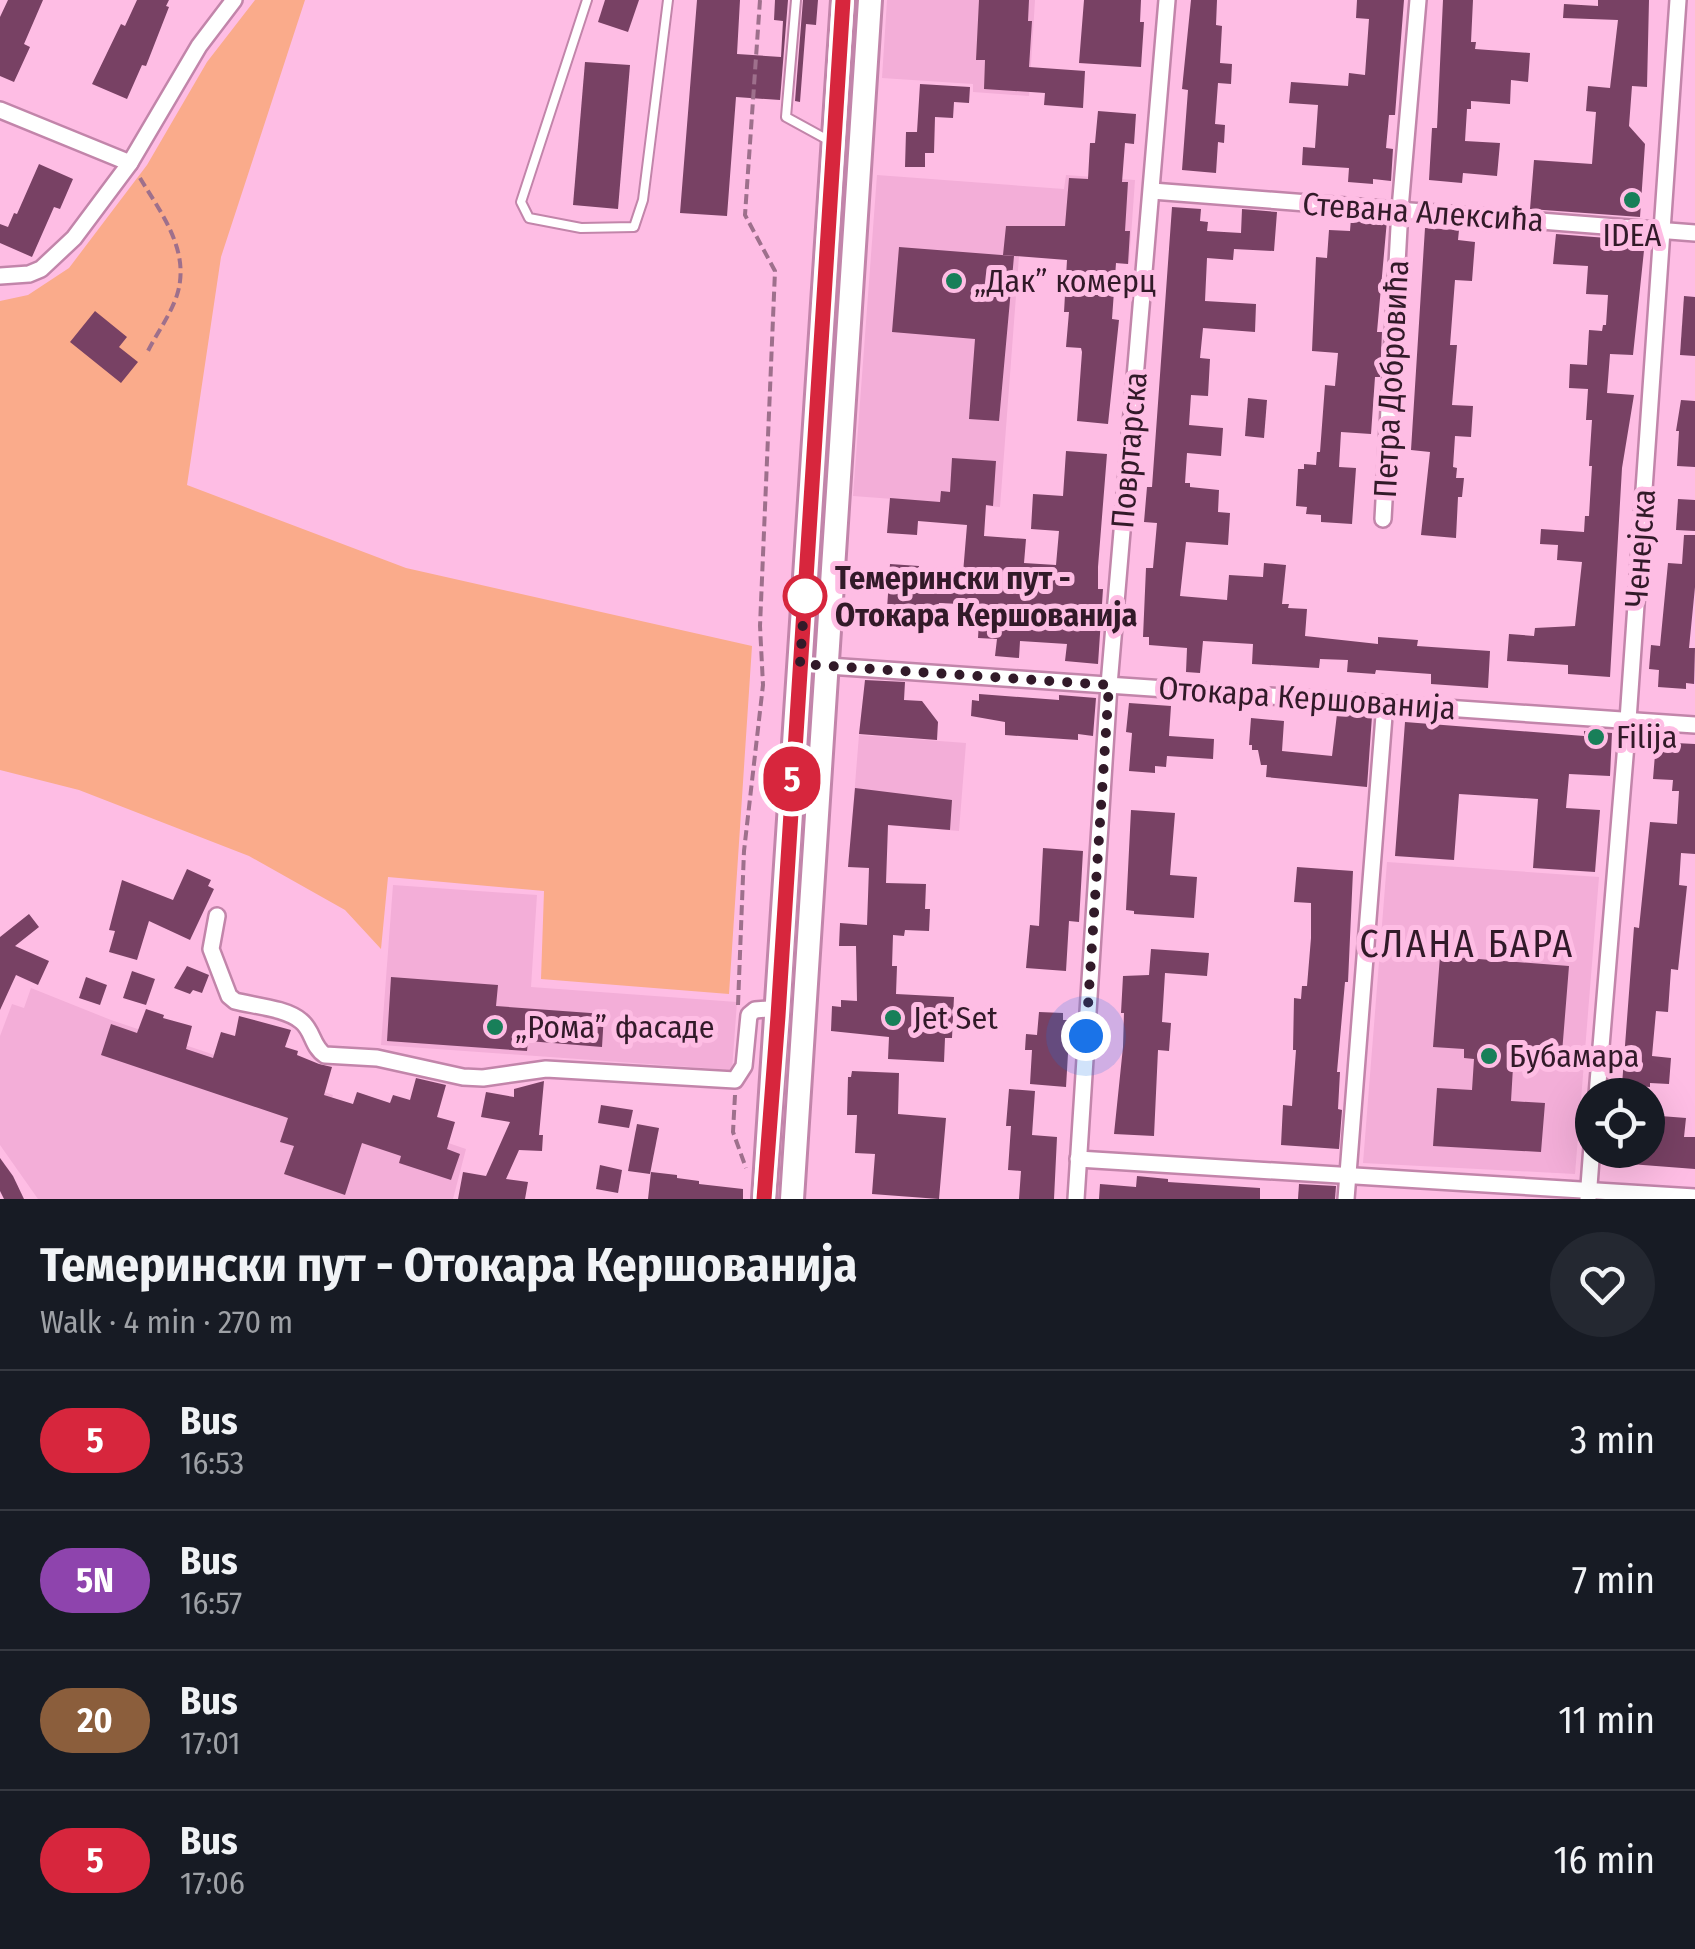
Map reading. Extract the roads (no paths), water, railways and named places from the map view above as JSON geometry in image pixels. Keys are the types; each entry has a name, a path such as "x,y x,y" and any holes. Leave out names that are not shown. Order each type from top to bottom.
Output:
{"main road":[{"path":"764,1199 843,0"},
{"path":"792,1199 870,0"}],"street":[{"path":"0,276 29,274 57,256 130,163 198,46 234,0"},
{"name":"Повртарска","path":"1076,1199 1109,685 1166,0"},
{"name":"Петра Добровића","path":"1383,519 1400,210 1418,0"},
{"name":"Ченејска","path":"1598,1078 1628,720 1678,0"},
{"path":"0,110 130,163"},
{"name":"Стевана Алексића","path":"1152,191 1695,233"},
{"name":"Отокара Кершованија","path":"800,664 1695,725"},
{"path":"1346,1199 1386,703"},
{"path":"218,916 211,949 229,996 235,1001 296,1017 308,1030 318,1051 325,1055 376,1058 463,1078 546,1069 735,1080 744,1066 749,1015 755,1010 779,1008"},
{"path":"1078,1159 1588,1195 1695,1197"},
{"path":"1588,1195 1590,1168"}],"lane":[{"path":"587,0 521,202 529,218 581,228 634,227 643,200 668,0"},
{"path":"796,0 786,117 835,144"}],"place":[{"name":"IDEA","path":"1632,200"},
{"name":"„Дак” комерц","path":"954,281"},
{"name":"Темерински пут - Отокара Кершованија","path":"805,596"},
{"name":"Filija","path":"1596,737"},
{"name":"Jet Set","path":"893,1018"},
{"name":"„Рома” фасаде","path":"495,1027"},
{"name":"Бубамара","path":"1489,1056"}],"district":[{"name":"СЛАНА БАРА","path":"1467,944"}]}
